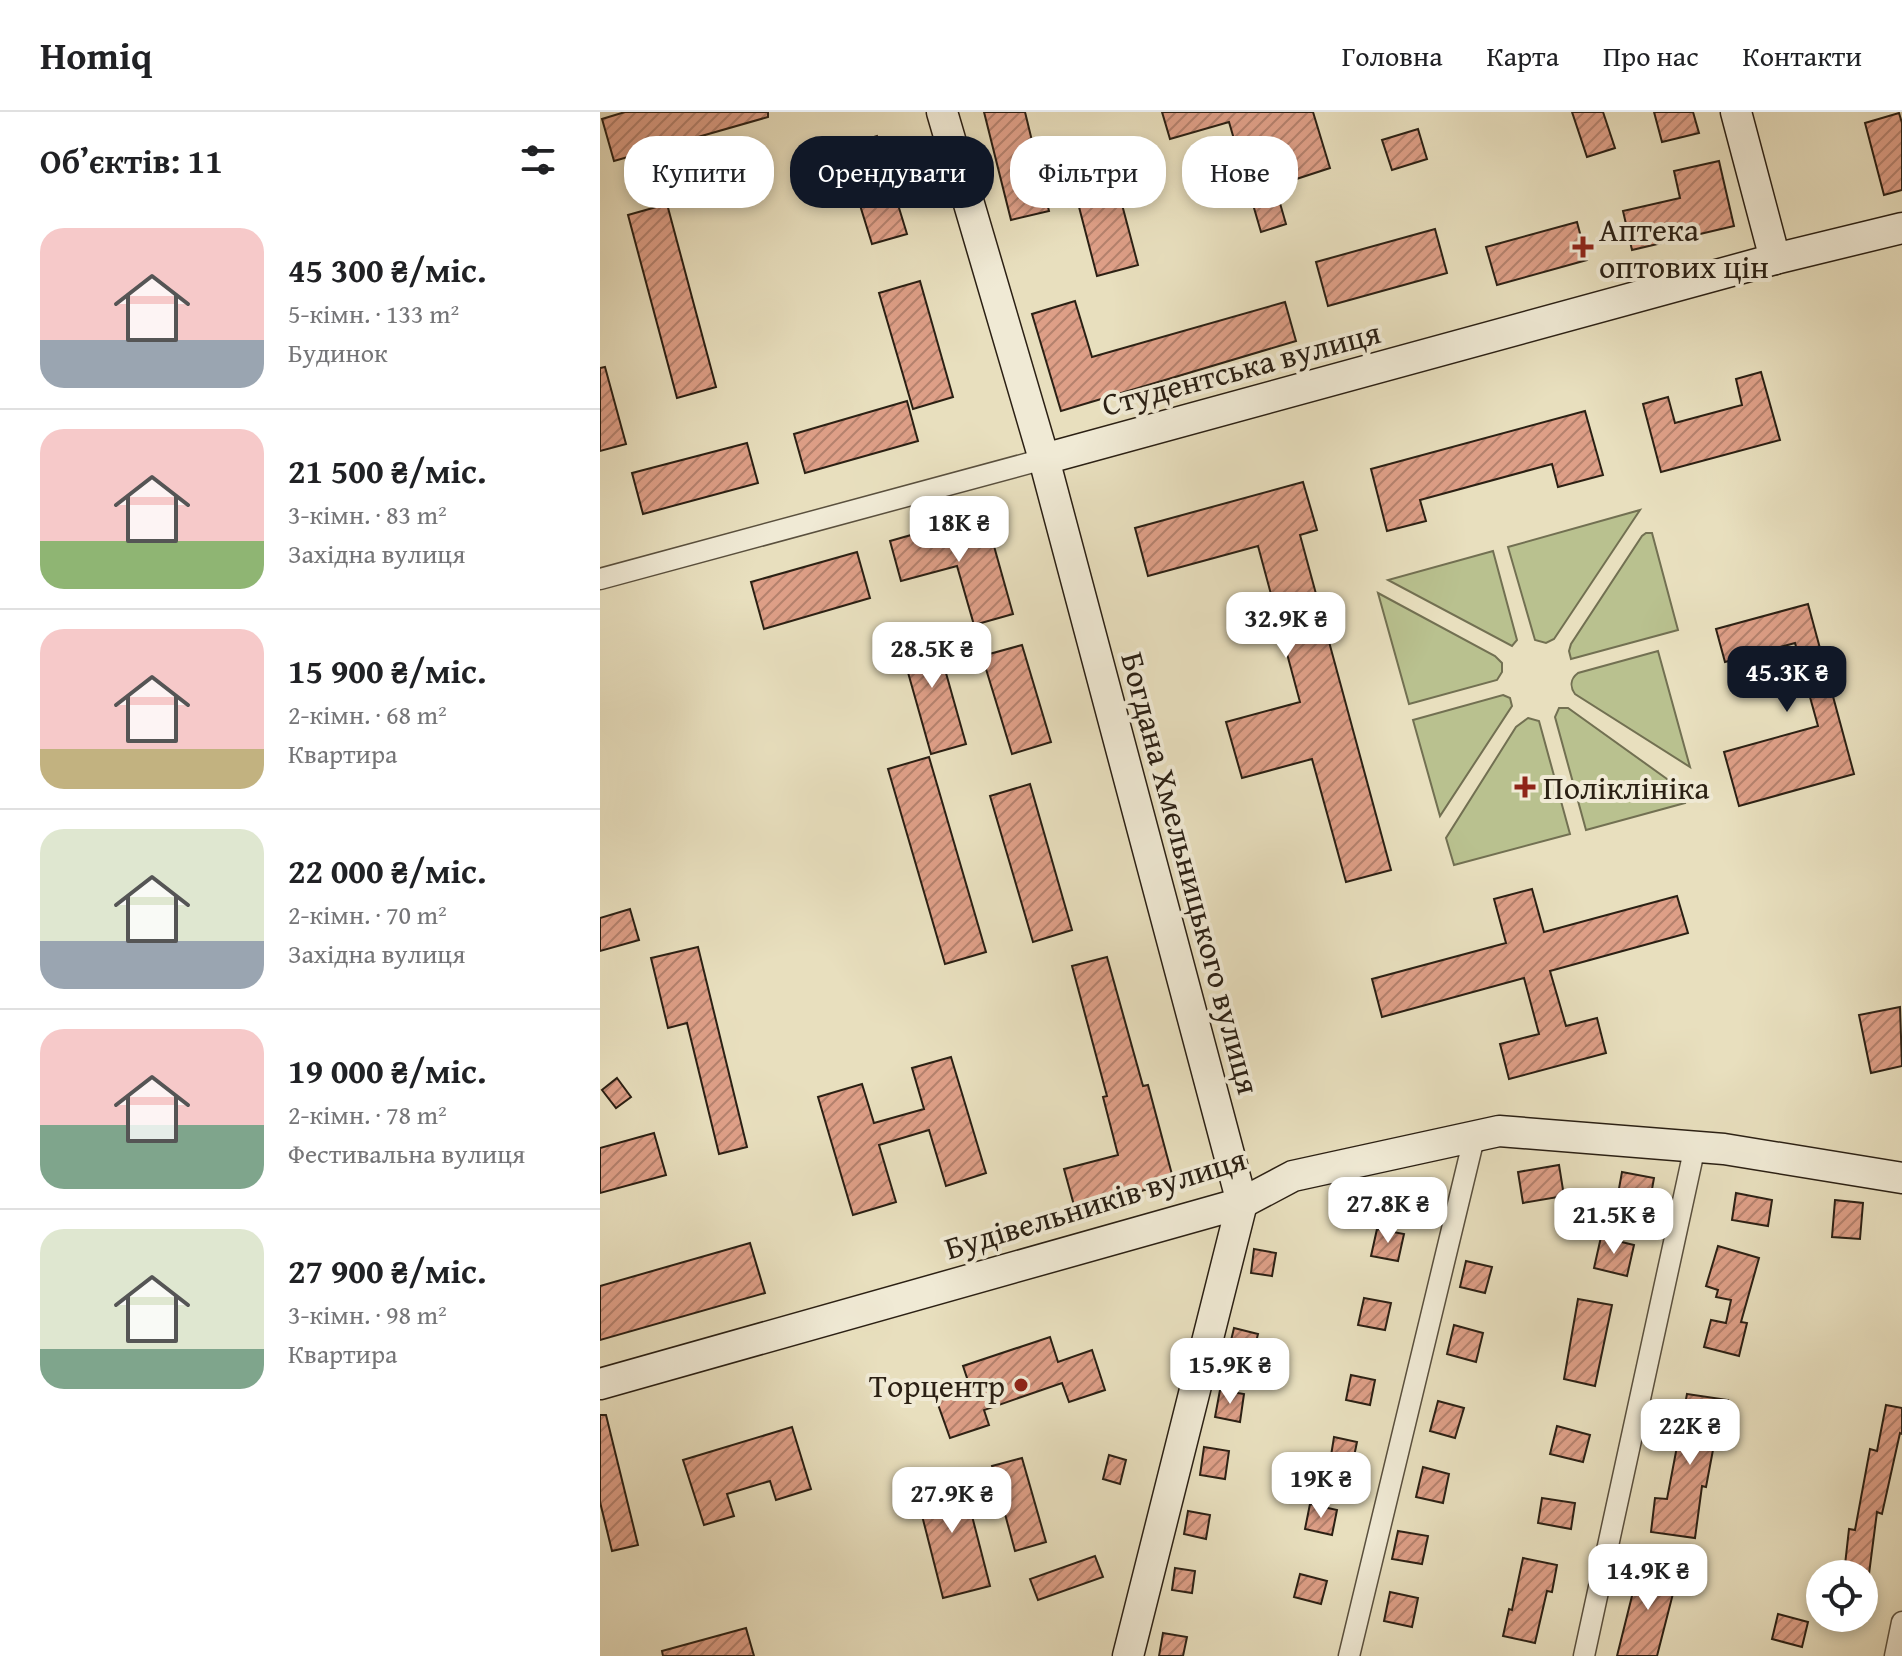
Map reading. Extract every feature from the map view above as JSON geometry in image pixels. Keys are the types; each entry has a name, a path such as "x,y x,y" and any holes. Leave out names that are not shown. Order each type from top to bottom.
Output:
{"street":[{"name":"Богдана Хмельницького вулиця","path":"942,112 1044,459 1242,1203 1128,1656"},
{"path":"1736,112 1775,259"},
{"name":"Студентська вулиця","path":"600,579 1775,259 1902,228"},
{"name":"Будівельників вулиця","path":"600,1384 1242,1203 1293,1176 1499,1131 1724,1149 1902,1178"},
{"path":"1349,1656 1474,1138"},
{"path":"1584,1656 1695,1146"},
{"path":"1895,1656 1902,1622"}],"green space":[{"path":"1640,510 1554,639 1546,643 1535,640 1508,547"},
{"path":"1646,533 1652,533 1678,630 1571,659 1571,644"},
{"path":"1493,551 1517,640 1512,646 1388,580"},
{"path":"1378,593 1495,656 1502,663 1502,672 1497,680 1409,704"},
{"path":"1658,651 1690,767 1575,694 1572,689 1572,680 1578,673"},
{"path":"1503,695 1510,698 1512,706 1440,816 1413,720"},
{"path":"1559,708 1568,708 1681,789 1685,803 1586,830 1555,717"},
{"path":"1528,718 1539,721 1570,834 1454,865 1446,838 1516,727"}],"building":[{"path":"625,112 768,112 768,117 702,136 624,136 624,158 614,161 602,119"},
{"path":"984,112 1025,112 1031,136 1010,136 1010,208 1048,208 1049,211 1011,220 994,152 994,136 990,136"},
{"path":"1162,112 1313,112 1330,168 1298,178 1298,136 1233,136 1229,122 1170,139"},
{"path":"1572,112 1603,112 1615,148 1587,157"},
{"path":"1654,112 1693,112 1699,133 1662,142"},
{"path":"1899,113 1902,123 1902,190 1884,195 1865,123"},
{"path":"1418,129 1427,159 1392,170 1382,140"},
{"path":"1719,161 1734,226 1632,250 1623,211 1680,198 1674,171"},
{"path":"653,208 668,208 716,387 677,398 628,215"},
{"path":"861,208 899,208 907,234 872,244"},
{"path":"1079,208 1123,208 1138,265 1097,276"},
{"path":"1254,208 1281,208 1286,224 1261,232"},
{"path":"1577,222 1587,260 1497,285 1486,247"},
{"path":"1435,229 1447,273 1328,306 1316,262"},
{"path":"920,281 953,397 913,409 879,293"},
{"path":"1075,301 1092,357 1285,302 1296,341 1061,411 1032,314"},
{"path":"605,367 626,444 600,451 600,368"},
{"path":"1761,372 1780,440 1661,472 1643,404 1668,397 1675,423 1742,405 1736,379"},
{"path":"907,401 918,441 805,473 794,434"},
{"path":"1585,411 1603,475 1558,487 1552,464 1420,500 1426,521 1387,531 1371,469"},
{"path":"747,443 758,483 643,514 632,473"},
{"path":"1303,482 1317,530 1300,535 1391,870 1346,882 1312,759 1242,778 1226,722 1300,702 1258,546 1148,576 1135,528"},
{"path":"985,514 1013,614 974,625 957,566 901,581 890,541"},
{"path":"857,552 870,598 764,629 751,582"},
{"path":"1808,604 1854,774 1739,806 1724,752 1818,726 1795,643 1725,662 1716,629"},
{"path":"933,627 966,744 931,754 898,637"},
{"path":"1022,645 1051,742 1012,754 982,656"},
{"path":"929,757 986,952 945,964 888,769"},
{"path":"1030,784 1072,930 1033,942 990,796"},
{"path":"1532,889 1544,932 1677,896 1688,933 1550,971 1566,1026 1597,1018 1606,1053 1509,1079 1500,1044 1539,1034 1524,978 1382,1017 1372,979 1506,943 1494,899"},
{"path":"630,909 639,940 600,951 600,918"},
{"path":"698,947 747,1147 719,1154 687,1023 668,1028 651,958"},
{"path":"1107,957 1143,1086 1148,1085 1174,1182 1075,1209 1064,1169 1118,1155 1103,1097 1107,1096 1072,966"},
{"path":"1900,1007 1902,1066 1871,1073 1859,1015"},
{"path":"951,1057 986,1173 946,1186 929,1130 879,1145 896,1202 853,1215 818,1097 862,1084 874,1123 924,1109 912,1068"},
{"path":"617,1078 631,1097 616,1108 602,1090"},
{"path":"654,1133 666,1175 600,1193 600,1148"},
{"path":"1559,1165 1564,1196 1523,1203 1518,1172"},
{"path":"1622,1172 1654,1178 1649,1206 1645,1205 1644,1210 1616,1205"},
{"path":"1736,1193 1772,1200 1768,1226 1732,1220"},
{"path":"1835,1200 1863,1203 1860,1239 1832,1237"},
{"path":"1377,1229 1404,1234 1398,1261 1371,1256"},
{"path":"1601,1237 1634,1245 1627,1276 1594,1268"},
{"path":"750,1243 765,1293 600,1340 600,1286"},
{"path":"1718,1246 1759,1258 1741,1322 1747,1323 1739,1356 1704,1347 1711,1320 1726,1323 1731,1300 1716,1297 1718,1290 1706,1286"},
{"path":"1254,1249 1276,1253 1272,1276 1251,1273"},
{"path":"1466,1261 1492,1267 1485,1293 1460,1287"},
{"path":"1364,1298 1391,1303 1385,1330 1358,1325"},
{"path":"1578,1299 1612,1305 1595,1386 1564,1379"},
{"path":"1454,1325 1483,1333 1476,1362 1447,1354"},
{"path":"1234,1328 1258,1334 1252,1358 1228,1353"},
{"path":"1050,1337 1058,1362 1092,1350 1105,1390 1069,1402 1062,1383 984,1410 989,1425 950,1438 935,1396 969,1384 963,1366"},
{"path":"1351,1375 1375,1380 1370,1405 1346,1400"},
{"path":"1220,1390 1244,1394 1240,1422 1215,1417"},
{"path":"1687,1394 1728,1400 1722,1435 1716,1434 1706,1487 1702,1486 1695,1538 1651,1532 1655,1498 1667,1499"},
{"path":"1438,1401 1464,1408 1455,1438 1430,1431"},
{"path":"1886,1405 1902,1408 1902,1434 1882,1514 1877,1512 1871,1560 1846,1560 1849,1529 1855,1530 1870,1449 1877,1451"},
{"path":"600,1415 606,1415 638,1545 612,1551 600,1502"},
{"path":"1557,1426 1590,1435 1583,1462 1550,1454"},
{"path":"792,1427 811,1489 776,1500 770,1481 727,1494 734,1516 704,1525 683,1460"},
{"path":"1334,1437 1357,1442 1352,1466 1330,1462"},
{"path":"1204,1447 1229,1451 1225,1479 1200,1475"},
{"path":"1109,1455 1126,1460 1120,1484 1103,1479"},
{"path":"1022,1458 1046,1542 1015,1551 992,1466"},
{"path":"1423,1467 1449,1474 1443,1503 1416,1497"},
{"path":"961,1473 990,1586 943,1598 914,1484"},
{"path":"1542,1498 1575,1503 1571,1529 1538,1523"},
{"path":"1310,1504 1337,1510 1332,1535 1305,1529"},
{"path":"1188,1511 1210,1515 1206,1539 1184,1534"},
{"path":"1398,1531 1428,1536 1422,1564 1392,1559"},
{"path":"1095,1556 1103,1577 1038,1600 1030,1579"},
{"path":"1523,1558 1557,1565 1552,1592 1547,1591 1535,1643 1503,1636"},
{"path":"1640,1564 1678,1574 1657,1656 1617,1656"},
{"path":"1175,1568 1195,1571 1192,1593 1172,1590"},
{"path":"1300,1574 1327,1581 1321,1604 1294,1597"},
{"path":"1390,1592 1418,1598 1412,1627 1384,1621"},
{"path":"1778,1614 1806,1621 1802,1647 1772,1639"},
{"path":"746,1628 754,1656 663,1656 662,1651"},
{"path":"1163,1633 1187,1637 1183,1656 1159,1656"}],"place":[{"name":"Аптека оптових цін","path":"1583,247"},
{"name":"Поліклініка","path":"1525,787"},
{"name":"Торцентр","path":"1021,1385"}]}
